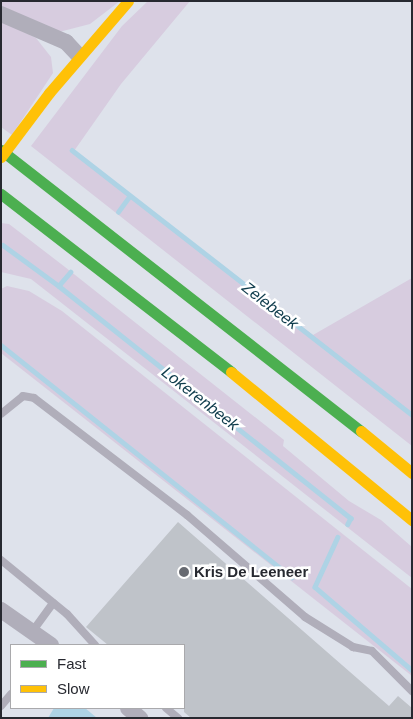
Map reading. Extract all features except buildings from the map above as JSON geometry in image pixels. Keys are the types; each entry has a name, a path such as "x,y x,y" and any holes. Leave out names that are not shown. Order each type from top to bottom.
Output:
{"main road":[{"path":"1,157 78,55 128,1"},
{"path":"1,150 278,362 412,473"},
{"path":"1,194 256,391 412,520"}],"street":[{"path":"1,14 66,42 78,55"},
{"path":"1,610 48,644"},
{"path":"129,709 140,718"}],"lane":[{"path":"1,414 23,396 34,398 187,515 305,617 353,647 372,651 412,691"},
{"path":"1,560 53,603 94,644"},
{"path":"32,632 53,603"},
{"path":"1,706 10,695"},
{"path":"167,709 178,718"}],"shaded area":[{"path":"1,1 120,1 90,24 59,32 1,9"},
{"path":"148,1 190,1 121,84 74,151 313,335 412,278 412,446 31,146 122,26"},
{"path":"1,20 36,38 51,57 53,73 12,135 1,127"},
{"path":"1,223 9,224 65,267 284,440 283,446 349,501 381,520 412,547 412,578 31,279 1,272"},
{"path":"7,286 29,291 62,311 412,589 412,676 1,353 1,289"}],"water":[{"path":"53,709 86,709 97,718 48,718"}],"waterway":[{"name":"Zelebeek","path":"72,150 412,415"},
{"name":"Lokerenbeek","path":"118,212 129,197"},
{"path":"3,245 59,286"},
{"name":"Lokerenbeek","path":"71,272 59,286 351,518 348,524"},
{"path":"1,345 292,577"},
{"name":"Lokerenbeek","path":"338,537 315,587 412,670"}],"traffic: fast":[{"path":"1,150 361,431"},
{"path":"1,194 231,372"}],"traffic: slow":[{"path":"49,93 128,1"},
{"path":"1,157 49,93"},
{"path":"231,372 412,520"},
{"path":"361,431 412,473"}],"place":[{"name":"Kris De Leeneer","path":"184,572"}]}
